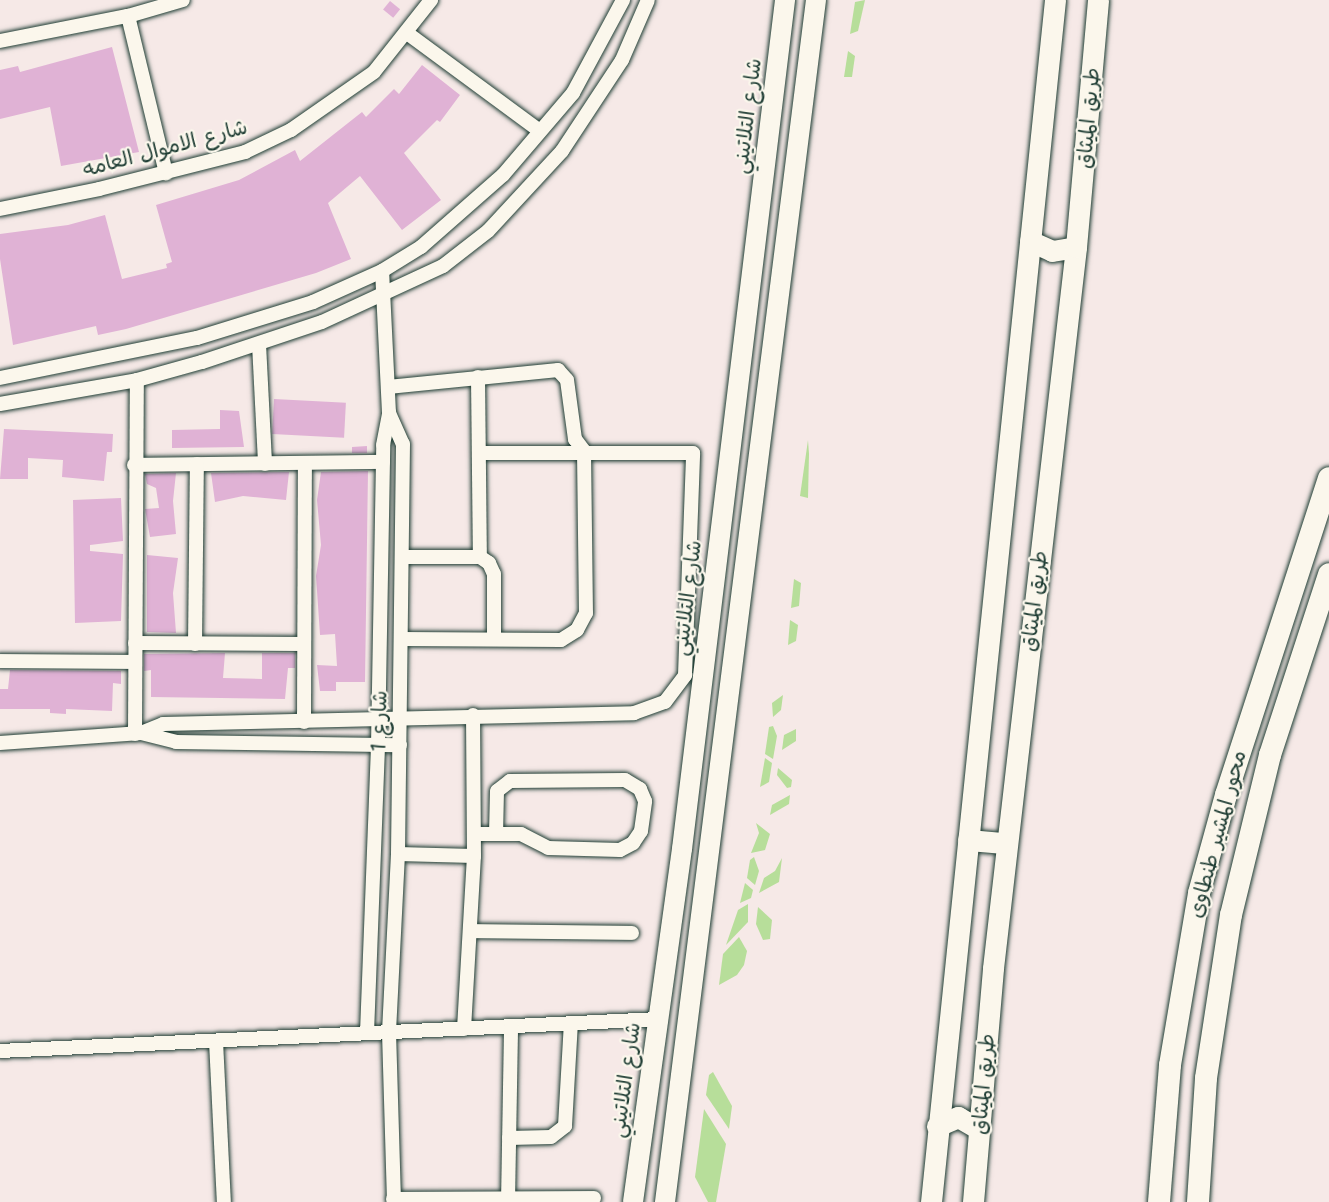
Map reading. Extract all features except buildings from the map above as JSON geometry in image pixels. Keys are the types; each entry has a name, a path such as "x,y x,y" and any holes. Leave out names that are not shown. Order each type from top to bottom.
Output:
{"highway":[{"name":"محور المشير طنطاوى","path":"1159,1202 1174,1031 1199,893 1226,795 1329,478"},
{"name":"محور المشير طنطاوى","path":"1198,1202 1207,1067 1230,915 1270,755 1329,574"}],"main road":[{"name":"شارع التلاتيني","path":"633,1202 658,1019 785,0"},
{"path":"665,1202 816,0"},
{"name":"طريق الميثاق","path":"931,1202 937,1126 1055,0"},
{"name":"طريق الميثاق","path":"973,1202 1005,843 1076,247 1098,0"},
{"path":"1030,241 1052,251 1076,247"},
{"path":"968,840 1005,843"},
{"path":"937,1126 958,1117 979,1129"}],"street":[{"path":"0,41 128,16 183,0"},
{"name":"شارع الاموال العامه","path":"0,209 166,173 245,152 291,130 374,72 431,0"},
{"path":"0,378 94,362 219,332 313,302 382,271 421,247 467,210 540,131 573,93 623,0"},
{"path":"0,404 137,380 259,344 383,296 443,266 488,231 562,151 622,60 648,0"},
{"path":"128,16 166,173"},
{"path":"407,33 540,131"},
{"name":"شارع 1","path":"367,1033 379,719 382,462 389,413 382,271"},
{"path":"259,344 265,464"},
{"path":"388,387 554,369 562,373 567,380 571,428 578,446 584,451 586,613 583,622 561,640 401,639"},
{"path":"478,377 480,556 494,574 494,639"},
{"path":"137,380 134,465 135,662 138,733"},
{"name":"شارع 1","path":"389,413 403,444 398,854 389,1032 393,1200"},
{"path":"0,743 138,733 163,724 634,713 650,710 677,690 685,675 693,453 584,451 480,453"},
{"path":"134,465 382,462"},
{"path":"195,644 197,464"},
{"path":"304,722 305,464"},
{"path":"402,557 480,556"},
{"path":"135,643 304,644"},
{"path":"0,661 135,662"},
{"path":"464,1029 474,856 473,715"},
{"path":"138,733 176,742 400,745"},
{"path":"474,834 496,834 521,834 548,848 620,850 633,843 642,831 645,801 640,789 625,780 506,782 497,791 496,834"},
{"path":"398,854 474,856"},
{"path":"470,931 632,933"},
{"path":"0,1051 658,1019"},
{"path":"509,1138 551,1137 565,1126 571,1023"},
{"path":"508,1200 511,1026"},
{"path":"216,1041 224,1202"},
{"path":"393,1200 594,1198"}],"green space":[{"path":"865,0 858,31 850,34 855,2"},
{"path":"848,51 855,56 852,77 844,77"},
{"path":"808,440 809,454 808,498 800,496"},
{"path":"794,579 801,583 799,606 791,608"},
{"path":"790,620 798,625 796,641 788,645"},
{"path":"783,695 781,710 773,717 772,703"},
{"path":"773,726 777,736 773,759 765,754 769,727"},
{"path":"796,729 796,741 782,750 784,735"},
{"path":"765,758 772,763 769,782 760,787"},
{"path":"778,768 792,780 791,787 787,788 777,775"},
{"path":"790,795 789,804 770,815 772,805"},
{"path":"756,823 770,834 765,850 751,853 759,833"},
{"path":"754,857 759,871 755,885 747,878 750,860"},
{"path":"782,858 779,882 759,893 764,878 775,871"},
{"path":"745,883 753,890 751,898 740,903"},
{"path":"748,904 748,922 726,945 738,910"},
{"path":"758,907 772,920 770,939 763,940 756,924"},
{"path":"739,937 747,951 744,965 737,975 719,985 723,954"},
{"path":"713,1072 732,1106 729,1129 706,1095 709,1075"},
{"path":"704,1109 726,1144 716,1202 708,1202 695,1177"}]}
